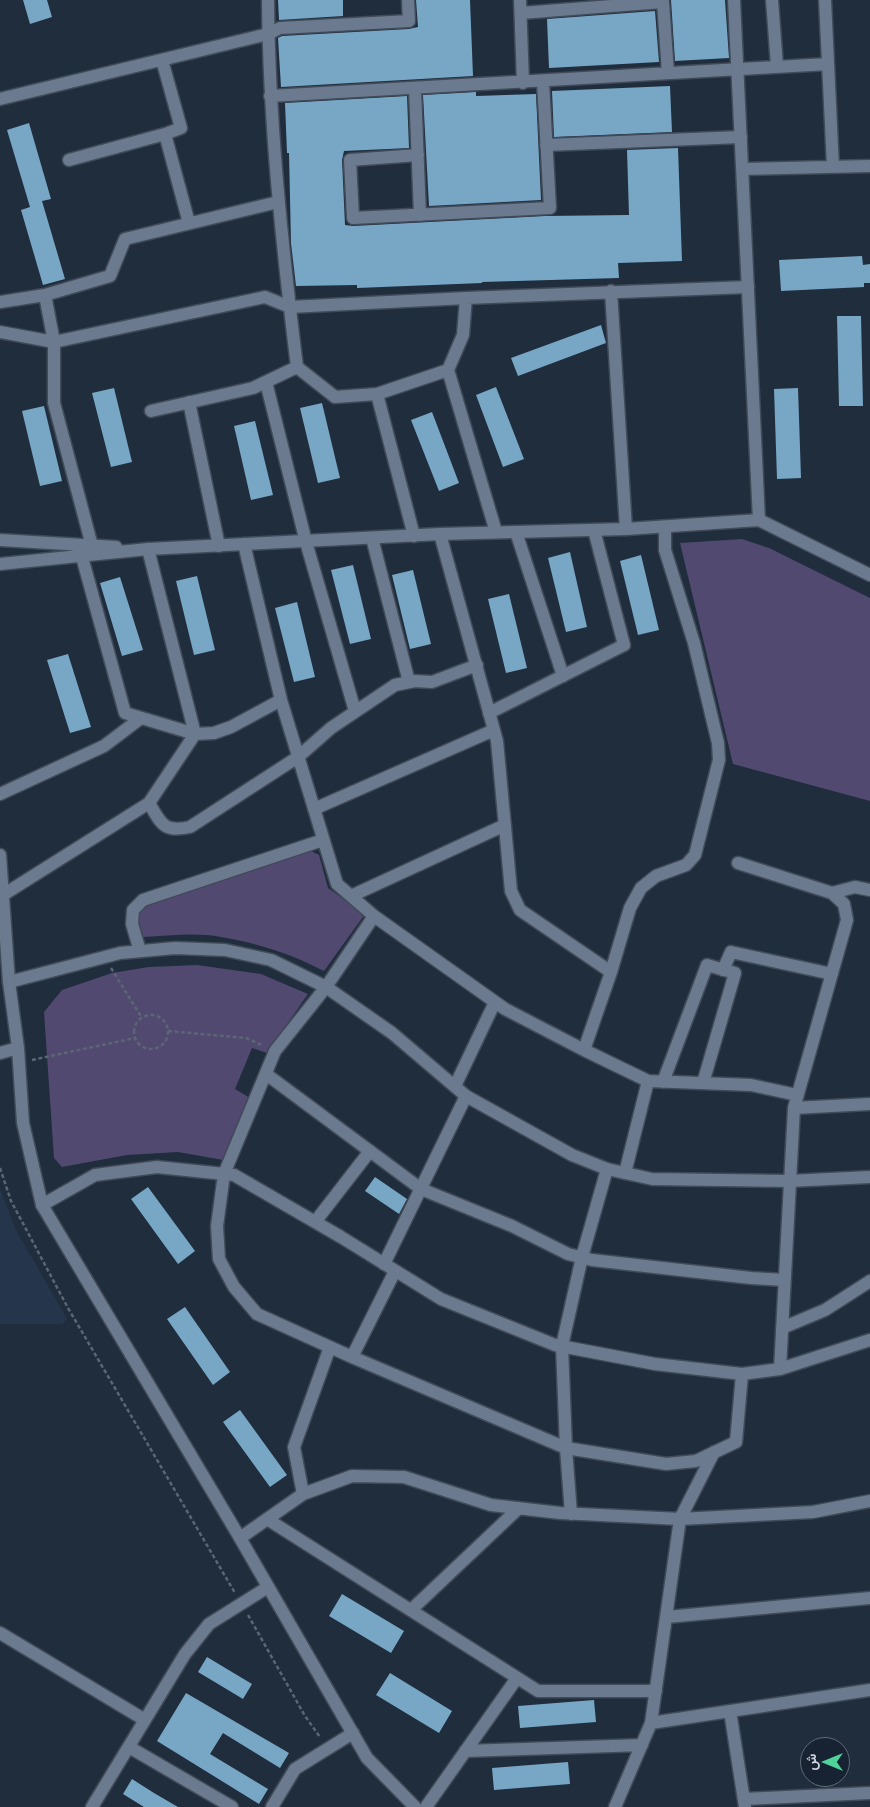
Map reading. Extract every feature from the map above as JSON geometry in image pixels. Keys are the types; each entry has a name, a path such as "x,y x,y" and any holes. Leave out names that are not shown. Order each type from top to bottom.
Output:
{"street":[{"path":"268,0 270,96 278,202 297,367 335,397 377,394 448,370"},
{"path":"0,99 268,34 280,28 409,21 408,0"},
{"path":"734,0 759,520"},
{"path":"772,0 777,66"},
{"path":"825,0 833,167"},
{"path":"523,83 521,6 663,2 668,73"},
{"path":"70,160 181,128 162,60"},
{"path":"270,96 542,82 738,68 828,64"},
{"path":"418,155 350,160 353,218 550,208 542,82"},
{"path":"416,89 420,215"},
{"path":"165,134 189,223"},
{"path":"546,145 741,137"},
{"path":"742,169 870,166"},
{"path":"0,302 45,295 110,276 125,238 278,202"},
{"path":"0,332 54,342 264,297 290,307 611,291 748,287"},
{"path":"611,291 626,529"},
{"path":"45,295 54,342 54,403 92,546"},
{"path":"466,298 463,335 448,370 496,532"},
{"path":"151,411 253,388 297,367"},
{"path":"266,382 306,542 355,711"},
{"path":"377,394 414,536"},
{"path":"189,402 219,546"},
{"path":"0,564 148,549 440,534 626,529 759,520 870,575"},
{"path":"584,1050 611,972 630,908 641,888 656,876 686,865 695,855 719,760 718,743 694,643 665,550 665,526"},
{"path":"489,713 624,645 594,530"},
{"path":"516,532 563,676"},
{"path":"440,534 497,741 511,891 520,910 611,972"},
{"path":"372,538 409,682"},
{"path":"0,540 148,549"},
{"path":"244,544 281,700 337,884 374,916 505,1010 648,1081 751,1085 795,1101 870,1104"},
{"path":"3,895 149,803 195,734 148,549"},
{"path":"82,557 125,713 195,734 214,733 232,726 281,700"},
{"path":"149,803 163,826 171,829 190,827 298,758 331,728 396,684 432,682 477,665"},
{"path":"0,794 104,746 141,718"},
{"path":"314,809 494,730"},
{"path":"351,896 505,825"},
{"path":"140,951 132,924 133,910 143,900 323,840"},
{"path":"0,855 9,982 18,1048 23,1123 42,1205 240,1538 367,1758 415,1807"},
{"path":"738,863 832,893 844,904 847,920 795,1101 789,1181 780,1368"},
{"path":"832,893 856,887 870,890"},
{"path":"374,916 326,987 275,1051 224,1174 217,1226 219,1259 234,1288 257,1314 352,1357 566,1448 666,1464 696,1461 736,1442 742,1374"},
{"path":"9,982 120,953 175,948 225,950 271,960 326,987 392,1033 466,1096 572,1155 607,1168 652,1179 789,1181 870,1177"},
{"path":"723,970 731,952 832,974"},
{"path":"664,1082 707,964 735,973 703,1083"},
{"path":"455,1086 495,1002"},
{"path":"0,1053 18,1048"},
{"path":"266,1074 421,1189 512,1226 568,1254 592,1260 784,1280"},
{"path":"625,1173 648,1081"},
{"path":"352,1357 421,1189 466,1096"},
{"path":"315,1222 370,1151"},
{"path":"42,1205 95,1175 157,1167 234,1175 441,1299 562,1346 655,1364 742,1374 780,1368 870,1340"},
{"path":"571,1514 562,1346 582,1257 607,1168"},
{"path":"782,1328 825,1310 870,1281"},
{"path":"302,1494 294,1447 330,1347"},
{"path":"615,1807 651,1723 680,1519 714,1452"},
{"path":"240,1538 302,1494 352,1476 404,1477 492,1505 571,1514 680,1519 813,1512 870,1501"},
{"path":"411,1610 519,1508"},
{"path":"267,1519 538,1691 656,1691"},
{"path":"92,1807 185,1654 209,1624 268,1587"},
{"path":"667,1618 870,1598"},
{"path":"0,1633 145,1720"},
{"path":"426,1807 517,1678"},
{"path":"651,1723 870,1690"},
{"path":"730,1711 744,1803 870,1793"},
{"path":"272,1807 295,1769 353,1733"},
{"path":"465,1751 642,1744"},
{"path":"129,1747 232,1807"}],"path":[{"path":"105,957 142,1018"},
{"path":"148,1015 159,1017 167,1026 168,1031 166,1041 152,1049 142,1046 135,1038 135,1027 142,1018 148,1015"},
{"path":"168,1031 246,1038 275,1051"},
{"path":"19,1063 135,1038"},
{"path":"0,1168 11,1200 64,1299 305,1716 328,1749"}],"shaded area":[{"path":"742,539 769,548 870,598 870,801 733,764 680,543"},
{"path":"307,849 319,855 328,888 365,914 324,971 274,950 235,939 202,935 143,937 132,921 136,910"},
{"path":"197,965 261,974 308,994 267,1053 252,1048 235,1089 250,1098 229,1161 178,1152 127,1155 62,1167 54,1158 44,1012 62,990 112,973 149,967"},
{"path":"0,1189 16,1230 67,1319 62,1324 0,1324"}],"building":[{"path":"23,0 47,0 52,17 30,24"},
{"path":"278,0 343,0 343,16 279,20"},
{"path":"416,0 470,0 473,76 281,87 278,38 282,36 418,27"},
{"path":"671,0 725,0 729,58 675,61"},
{"path":"655,11 659,62 549,68 547,19"},
{"path":"670,86 672,132 554,137 552,91"},
{"path":"476,92 476,96 536,94 541,200 429,206 423,95"},
{"path":"407,96 409,148 344,151 342,160 345,225 545,216 629,215 627,150 678,148 682,261 618,263 619,278 357,288 357,285 296,286 291,243 289,153 287,153 285,103"},
{"path":"29,123 51,199 42,201 65,279 43,285 21,210 30,207 7,130"},
{"path":"862,256 863,265 870,264 870,283 864,283 864,287 781,291 779,260"},
{"path":"837,316 861,316 863,406 839,406"},
{"path":"601,325 606,343 518,376 511,358"},
{"path":"496,387 524,459 503,467 476,395"},
{"path":"114,388 132,462 111,467 92,393"},
{"path":"798,388 801,478 777,479 774,389"},
{"path":"322,403 340,478 318,483 300,408"},
{"path":"44,406 62,481 40,486 22,411"},
{"path":"432,412 459,483 439,491 411,420"},
{"path":"255,421 273,495 251,500 234,426"},
{"path":"570,552 587,627 566,632 548,558"},
{"path":"641,555 659,630 638,635 620,561"},
{"path":"353,565 371,639 350,644 331,570"},
{"path":"413,570 431,644 410,649 392,575"},
{"path":"197,576 215,650 194,655 176,581"},
{"path":"120,577 143,650 122,656 100,583"},
{"path":"509,594 527,668 506,673 488,599"},
{"path":"297,602 315,677 294,682 275,608"},
{"path":"68,654 91,727 70,733 47,660"},
{"path":"375,1177 407,1199 399,1214 365,1191"},
{"path":"148,1187 195,1251 178,1264 131,1199"},
{"path":"185,1307 230,1372 213,1385 167,1319"},
{"path":"240,1410 287,1475 270,1487 223,1422"},
{"path":"342,1594 404,1631 391,1653 329,1616"},
{"path":"207,1657 252,1684 243,1699 198,1672"},
{"path":"390,1673 452,1711 439,1733 376,1695"},
{"path":"186,1693 289,1753 280,1768 223,1733 210,1754 268,1789 259,1804 157,1741"},
{"path":"594,1700 596,1722 520,1728 518,1706"},
{"path":"568,1762 570,1784 494,1790 492,1768"},
{"path":"132,1779 178,1807 144,1807 123,1794"}]}
